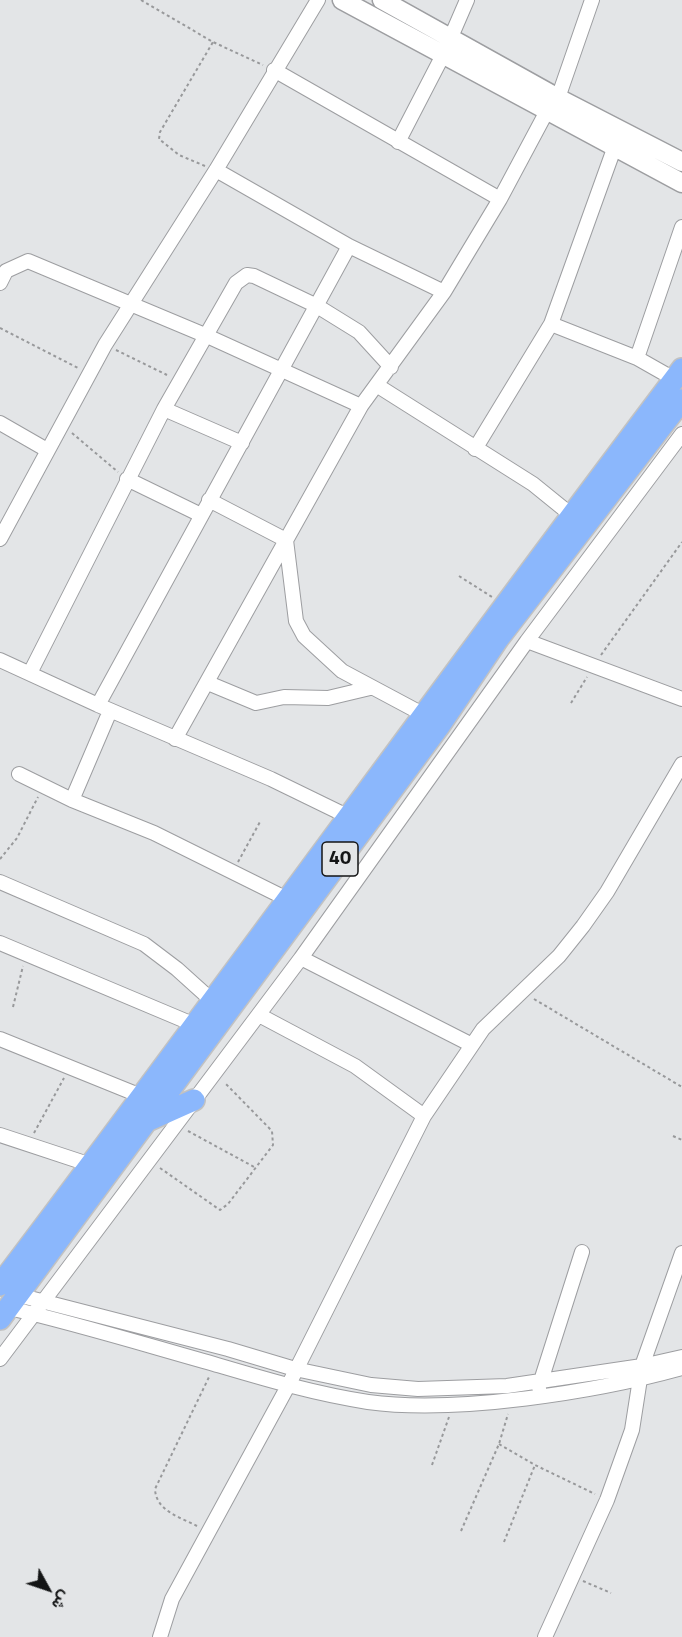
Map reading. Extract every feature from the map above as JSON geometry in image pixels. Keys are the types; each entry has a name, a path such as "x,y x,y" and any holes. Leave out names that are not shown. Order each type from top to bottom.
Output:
{"highway":[{"name":"40","path":"7,1302 91,1165 195,1025 219,1007 343,853 570,514 678,374"},
{"name":"40","path":"7,1302 147,1122 287,899 347,816 498,639 682,400"},
{"path":"147,1122 194,1100"}],"main road":[{"path":"342,0 443,55 682,162"},
{"path":"382,0 451,37 615,146 682,183"}],"street":[{"path":"0,539 105,345 216,170 318,0"},
{"path":"451,37 467,0"},
{"path":"176,739 361,406 378,386 444,291 500,199 552,104 592,0"},
{"path":"398,142 443,55"},
{"path":"274,70 500,199"},
{"path":"475,449 551,324 615,146"},
{"path":"216,170 349,246 444,291"},
{"path":"637,358 682,227"},
{"path":"72,800 104,708 201,515 349,246"},
{"path":"0,283 6,272 28,261 207,336 361,406"},
{"path":"30,673 127,479 236,283 247,275 317,306 359,332 391,367"},
{"path":"551,324 678,374"},
{"path":"378,386 533,484 570,514"},
{"path":"164,409 242,443"},
{"path":"0,423 47,450"},
{"path":"0,1359 302,958 527,641 682,434"},
{"path":"127,479 201,515"},
{"path":"209,501 286,540"},
{"path":"286,540 296,621 304,636 326,659 370,688 432,719"},
{"path":"527,641 682,699"},
{"path":"0,660 104,708 272,779 347,816"},
{"path":"208,684 256,703 284,697 328,698 370,688"},
{"path":"160,1637 172,1599 288,1386 424,1116 470,1044 559,956 601,900 682,764"},
{"path":"19,774 72,800 154,833 287,899"},
{"path":"343,853 365,868"},
{"path":"0,882 144,944 219,1007"},
{"path":"0,943 195,1025"},
{"path":"302,958 470,1044"},
{"path":"259,1015 355,1066 424,1116"},
{"path":"0,1039 141,1096"},
{"path":"0,1135 91,1165"},
{"path":"538,1395 540,1379 582,1252"},
{"path":"545,1637 607,1500 632,1430 641,1373 682,1253"},
{"path":"7,1302 228,1349 295,1369 371,1385 418,1389 507,1386 540,1379 641,1373 682,1368"},
{"path":"40,1308 215,1365 288,1386 369,1402 455,1403 513,1399 641,1373 682,1357"}],"path":[{"path":"141,0 213,42 274,70"},
{"path":"213,42 172,110 160,132 159,139 179,155 216,170"},
{"path":"0,328 89,374"},
{"path":"105,345 180,381"},
{"path":"62,424 127,479"},
{"path":"571,704 594,666 682,542"},
{"path":"459,576 507,606"},
{"path":"0,859 17,838 44,786"},
{"path":"232,872 261,820"},
{"path":"13,1007 26,953"},
{"path":"521,992 682,1087"},
{"path":"28,1145 70,1067"},
{"path":"150,1161 220,1210 228,1204 273,1146 272,1131 214,1072"},
{"path":"176,1125 256,1168"},
{"path":"673,1136 682,1140"},
{"path":"207,1532 162,1508 156,1497 155,1489 215,1365"},
{"path":"461,1531 499,1444 513,1399"},
{"path":"432,1466 455,1403"},
{"path":"499,1444 535,1465 607,1500"},
{"path":"504,1542 535,1465"},
{"path":"572,1576 611,1593"}]}
